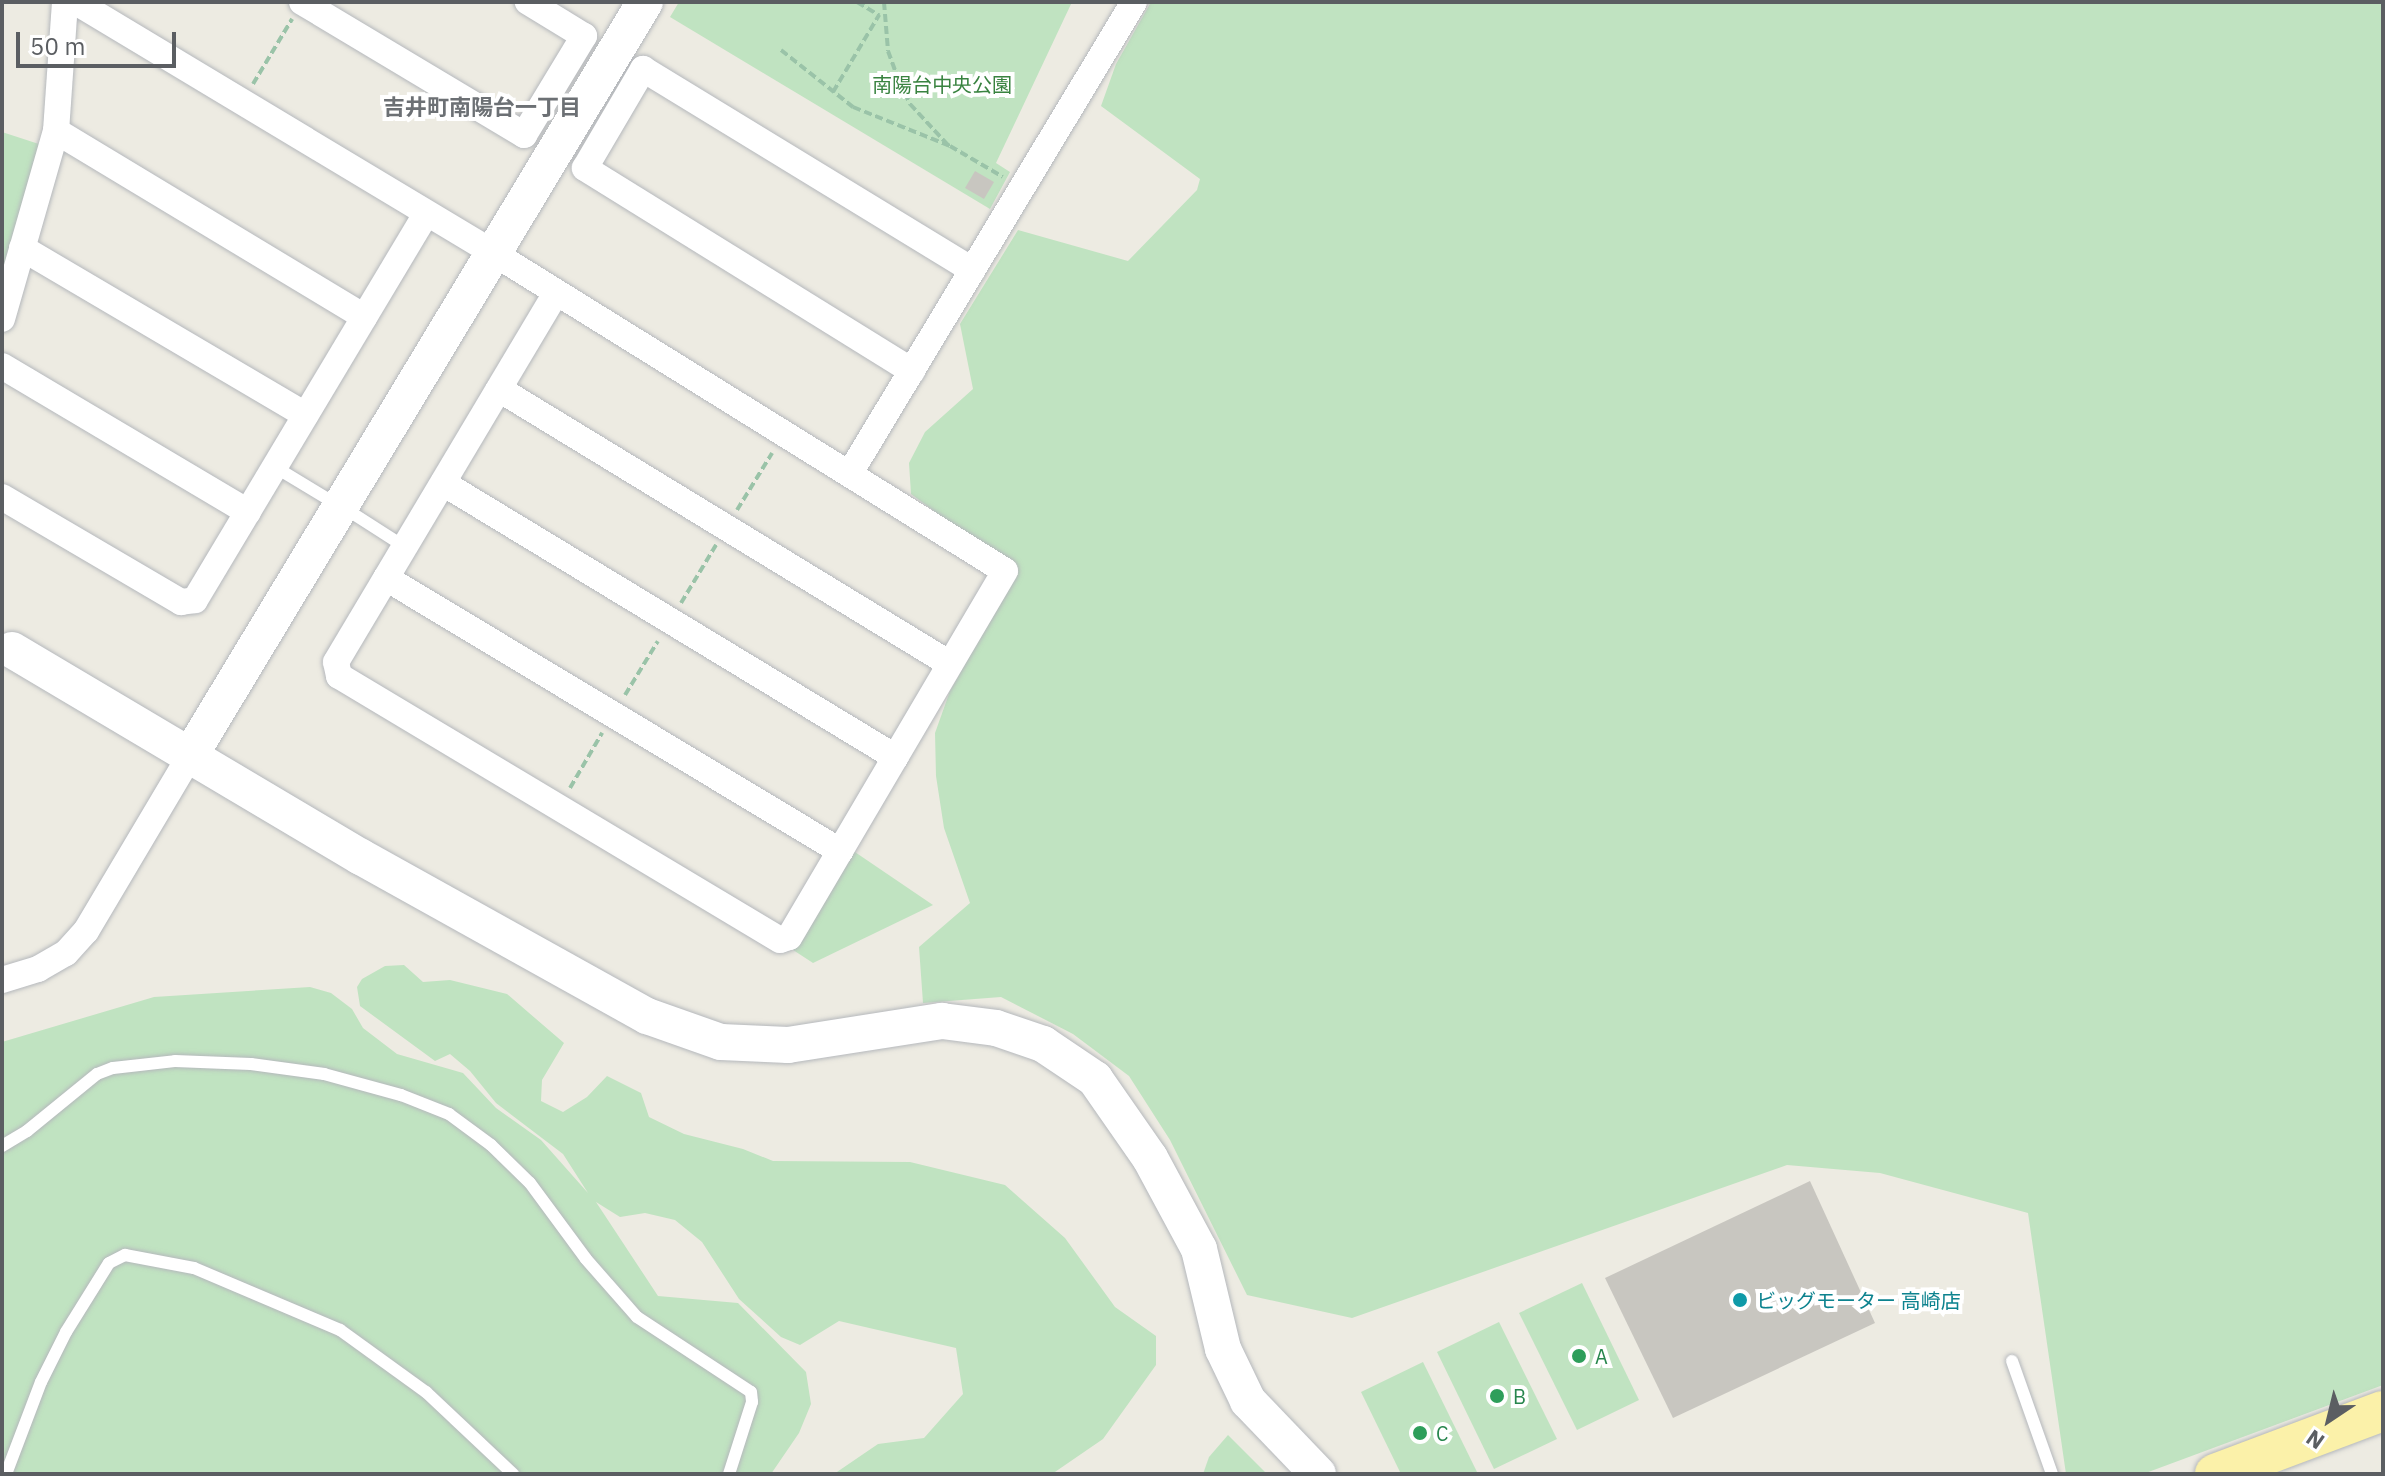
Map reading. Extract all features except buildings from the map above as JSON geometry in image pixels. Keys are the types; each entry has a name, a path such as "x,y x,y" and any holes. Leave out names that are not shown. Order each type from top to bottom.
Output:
{"main road":[{"path":"2215,1474 2383,1411"},
{"path":"2286,1474 2383,1436"}],"street":[{"path":"2,319 56,131 65,2"},
{"path":"76,2 425,215 495,254 1005,571 789,937 780,940 339,676 336,662 555,294"},
{"path":"302,2 524,135 584,36 528,2"},
{"path":"2,980 38,969 66,953 86,931 645,2"},
{"path":"850,473 1134,2"},
{"path":"912,371 585,168 643,69 972,270"},
{"path":"56,131 364,317"},
{"path":"2,497 181,602 195,600 425,215"},
{"path":"22,248 306,415"},
{"path":"2,366 248,512"},
{"path":"499,389 950,664"},
{"path":"443,483 895,757"},
{"path":"386,578 840,851"},
{"path":"7,647 361,857 647,1016 721,1042 788,1045 942,1021 996,1028 1043,1044 1095,1079 1150,1158 1199,1249 1223,1349 1248,1401 1318,1474"}],"lane":[{"path":"275,467 328,499"},
{"path":"352,513 405,547"},
{"path":"2,1146 27,1131 97,1074 113,1068 175,1061 251,1064 324,1074 387,1090 449,1114 491,1145 530,1183 586,1259 637,1317 751,1392 752,1402 729,1474"},
{"path":"6,1474 41,1382 66,1332 109,1263 125,1255 194,1268 340,1330 426,1392 513,1474"},
{"path":"2012,1361 2052,1474"}],"path":[{"path":"241,103 302,2"},
{"path":"857,2 881,16 888,51 910,104 950,146"},
{"path":"833,92 881,16 884,2"},
{"path":"781,50 864,113 950,146 1022,188"}],"green space":[{"name":"南陽台中央公園","path":"679,2 1072,2 996,163 1010,172 990,209 670,17"},
{"path":"1151,2 2383,2 2383,1385 2143,1474 2066,1474 2028,1213 1880,1173 1787,1165 1352,1318 1247,1295 1170,1140 1129,1076 1073,1034 1001,997 923,1003 919,947 970,903 944,828 936,776 935,733 950,691 1017,572 911,494 909,463 925,432 973,389 960,324 1018,230 1128,261 1197,190 1200,179 1101,106 1116,64"},
{"path":"2,132 45,146 2,297"},
{"path":"849,848 933,905 813,963 787,946"},
{"path":"404,965 423,982 450,980 507,994 564,1043 542,1080 541,1101 563,1112 587,1097 607,1076 641,1093 649,1117 684,1134 743,1149 773,1161 910,1162 1005,1185 1065,1238 1115,1307 1156,1336 1156,1365 1103,1439 1052,1474 834,1474 878,1444 924,1438 963,1394 956,1348 839,1321 800,1345 781,1337 739,1299 702,1242 675,1220 645,1213 620,1217 596,1202 658,1296 738,1303 806,1372 811,1404 799,1433 771,1474 2,1474 2,1042 154,997 310,987 331,993 352,1009 363,1028 397,1054 463,1073 496,1108 541,1140 588,1193 563,1154 496,1103 470,1071 450,1054 435,1061 360,1006 357,987 362,979 385,966"},
{"name":"A","path":"1582,1283 1639,1400 1577,1430 1519,1313"},
{"name":"B","path":"1499,1322 1557,1439 1494,1469 1437,1352"},
{"name":"C","path":"1423,1362 1478,1474 1401,1474 1361,1392"},
{"path":"1228,1435 1267,1474 1203,1474 1209,1457"}],"place":[{"name":"ビッグモーター 高崎店","path":"1740,1300"},
{"name":"A","path":"1579,1356"},
{"name":"B","path":"1497,1396"},
{"name":"C","path":"1420,1433"}],"district":[{"name":"吉井町南陽台一丁目","path":"482,107"}]}
